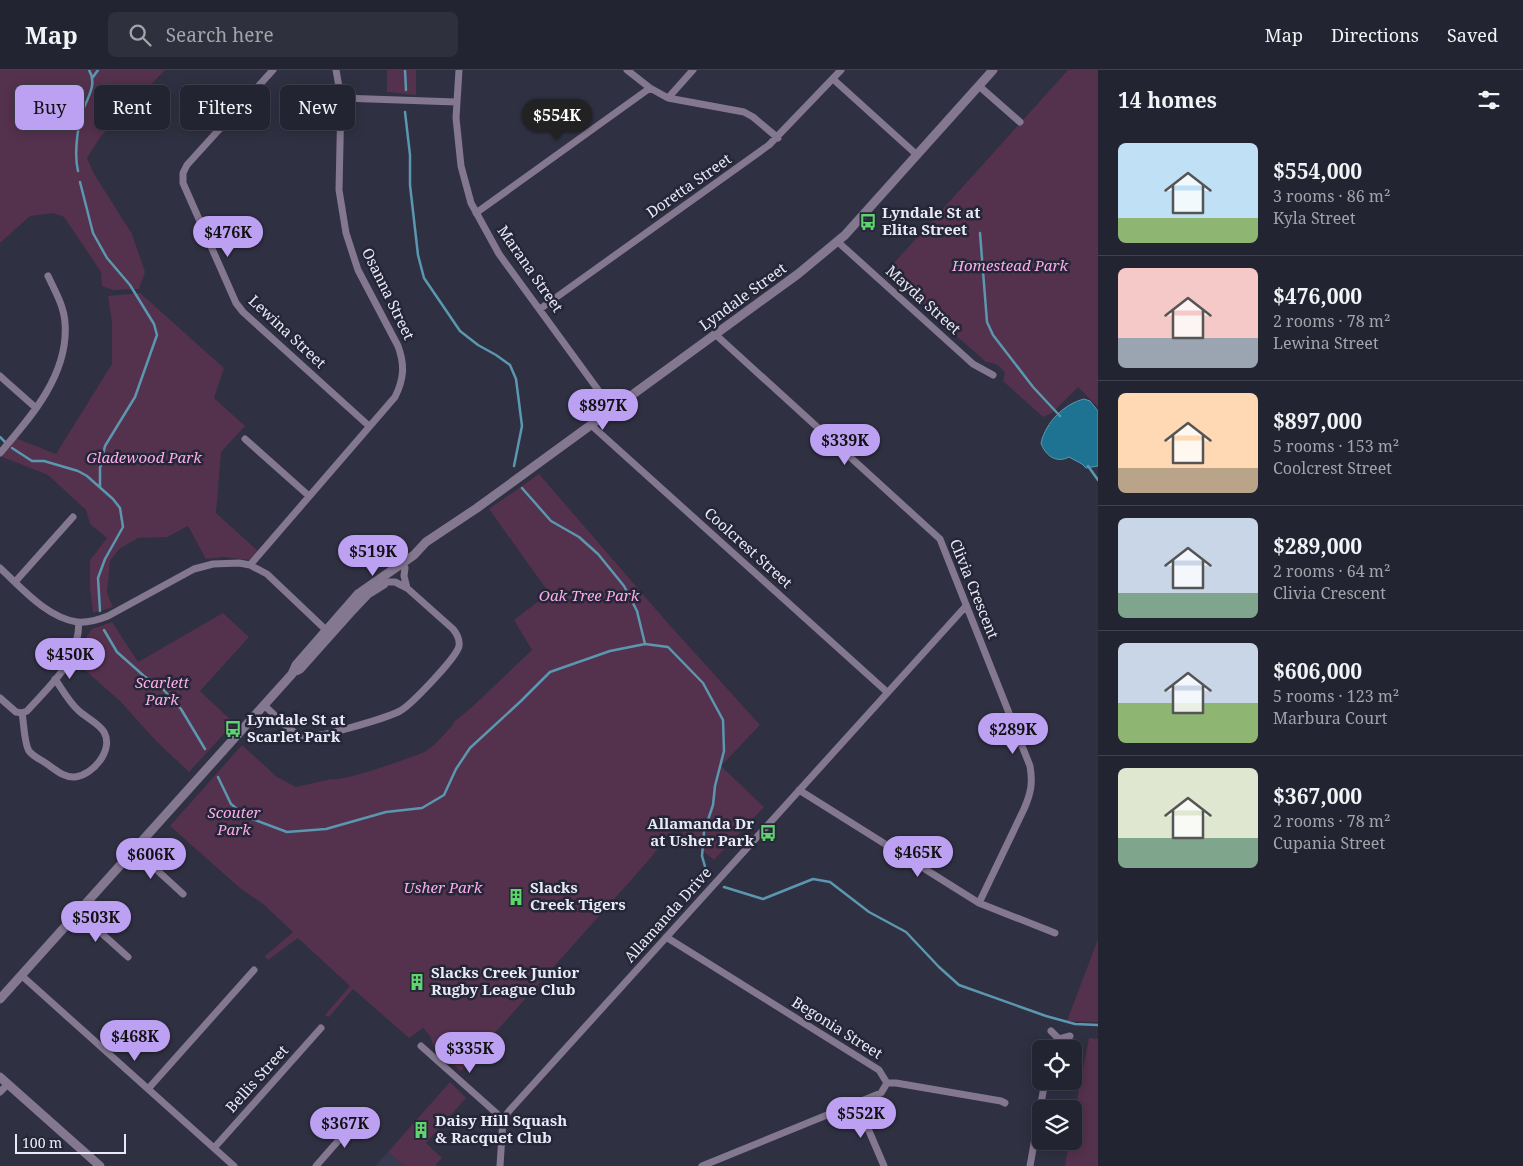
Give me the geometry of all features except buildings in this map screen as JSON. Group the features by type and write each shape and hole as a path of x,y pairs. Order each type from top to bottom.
{"street":[{"name":"Lewina Street","path":"273,70 187,164 183,173 183,183 236,303 243,312 369,426"},
{"name":"Osanna Street","path":"336,70 339,85"},
{"name":"Marana Street","path":"459,70 456,118 462,166 476,213 499,254 612,409"},
{"path":"627,70 650,88 668,98 744,112 754,117 778,138"},
{"path":"668,98 693,70"},
{"name":"Doretta Street","path":"540,309 778,138 841,70"},
{"name":"Lyndale Street","path":"329,632 366,588 408,560 436,535 477,508 591,425 798,274 838,242 993,70"},
{"path":"833,79 917,155"},
{"path":"979,86 1020,122"},
{"path":"476,213 650,88"},
{"path":"355,98 456,102"},
{"name":"Osanna Street","path":"250,565 395,397 404,371 398,346 358,270 346,233 339,190 340,130"},
{"name":"Mayda Street","path":"838,242 974,364 993,376"},
{"path":"0,453 36,408 48,390 59,366 65,342 65,322 60,302 48,276"},
{"name":"Clivia Crescent","path":"715,334 932,529 943,544 1030,766 1032,780 1030,794 1024,809 979,903"},
{"path":"0,376 36,408"},
{"name":"Coolcrest Street","path":"591,425 887,692"},
{"path":"245,439 309,496"},
{"name":"Lyndale Street","path":"0,998 292,674 296,665 368,594 405,568 477,508"},
{"path":"15,582 73,516"},
{"path":"0,568 45,608 62,618 79,622 93,621 108,616 194,569 213,564 239,563 250,565 266,574 329,632"},
{"path":"405,568 404,576 407,588"},
{"path":"264,705 297,734 311,738 388,716 402,710 414,700 454,656 459,647 458,636 453,629 407,588 395,582 386,582"},
{"name":"Allamanda Drive","path":"503,1119 966,606"},
{"path":"0,698 16,712 22,713 27,711 72,658 79,632 79,622"},
{"path":"22,713 29,751 35,757 64,775 74,777 83,775 92,769 104,755 108,742 104,732 76,708 55,679"},
{"path":"799,790 979,903 1055,933"},
{"path":"134,849 183,894"},
{"path":"78,912 128,957"},
{"name":"Begonia Street","path":"666,937 879,1070 888,1083"},
{"path":"148,1089 254,970"},
{"path":"21,975 234,1166"},
{"name":"Bellis Street","path":"214,1148 321,1028"},
{"path":"1051,1031 1059,1039 1070,1036"},
{"path":"421,1046 503,1119 500,1166"},
{"path":"0,1077 100,1166"},
{"path":"702,1166 881,1093 888,1083 905,1084 1005,1103"},
{"path":"0,1092 8,1084"},
{"path":"1030,1166 1043,1090"},
{"path":"858,1103 884,1166"},
{"path":"316,1166 359,1117"}],"shaded area":[{"path":"388,1152 404,1166 375,1166"}],"green space":[{"path":"0,70 165,70 150,85 94,85 94,130 107,130 87,158 94,174 132,234 145,272 139,289 113,290 102,286 101,272 64,217 53,213 30,216 0,243"},
{"path":"387,70 416,70 416,95 387,92"},
{"name":"Homestead Park","path":"1068,70 1098,70 1098,407 1078,387 1052,413 1043,417 1003,381 1005,373 999,366 986,362 885,273"},
{"name":"Gladewood Park","path":"140,293 224,368 214,398 245,426 221,452 216,513 258,551 250,560 223,557 206,559 188,526 167,537 138,538 119,549 110,561 107,593 113,607 93,613 90,588 90,560 107,538 90,524 86,510 48,475 0,456 13,437 56,454 112,364 112,322 108,296"},
{"name":"Usher Park","path":"539,474 666,621 760,725 721,766 764,807 714,860 675,827 648,861 461,1071 434,1047 430,1036 423,1028 409,1038 353,989 329,1017 325,1015 350,986 298,938 268,960 265,956 293,932 263,904 240,888 170,826 242,745 277,777 296,787 349,777 377,769 424,752 435,744 455,721 532,650 514,620 549,593 489,509"},
{"name":"Scarlett Park","path":"223,613 249,637 200,691 234,723 189,772 156,741 120,701 79,665 87,636 92,629 112,622 138,662"},
{"path":"1098,939 1098,1022 1067,1021"},
{"path":"1089,1038 1098,1039 1098,1166 1065,1166 1068,1150 1082,1150 1082,1100 1077,1100 1079,1090 1082,1090 1082,1074"},
{"path":"450,1082 466,1098 426,1143 442,1158 436,1164 437,1166 404,1166 388,1152"}],"water":[{"path":"1084,399 1090,401 1098,411 1098,466 1086,468 1069,457 1055,459 1048,455 1041,443 1047,428 1057,415 1070,405"}],"waterway":[{"path":"78,171 76,152 80,119 92,88 92,76 89,70"},
{"path":"93,77 98,70"},
{"path":"405,70 406,90"},
{"path":"405,112 410,155 410,185 418,255 424,278 460,331 510,365 516,379 522,426 514,466"},
{"path":"80,182 93,233 107,258 130,285 154,324 157,335 135,397 105,446 100,468 100,487"},
{"path":"980,233 987,322 993,335 1033,387 1060,416"},
{"path":"0,437 5,442"},
{"path":"12,448 32,461 44,461 78,471 87,476 113,499 120,508 123,527 105,559 98,578 100,611"},
{"path":"1088,466 1098,480"},
{"path":"522,488 551,521 579,537 598,554 624,586 637,611 645,644"},
{"path":"104,630 117,652 144,676 161,687 181,709 205,749"},
{"path":"218,777 231,804 247,817 287,832 326,829 386,812 422,808 444,795 456,769 470,748 550,672 610,651 645,644 668,647 703,683 723,720 724,751 715,786 713,805 704,832 702,856 706,870 711,874"},
{"path":"724,887 763,899 813,879 830,882 869,912 906,932 959,985 1046,1016 1075,1024 1098,1025"}],"place":[{"name":"Lyndale St at Elita Street","path":"868,222"},
{"name":"Lyndale St at Scarlet Park","path":"233,729"},
{"name":"Allamanda Dr at Usher Park","path":"768,833"},
{"name":"Slacks Creek Tigers","path":"516,897"},
{"name":"Slacks Creek Junior Rugby League Club","path":"417,982"},
{"name":"Daisy Hill Squash & Racquet Club","path":"421,1130"}],"park label":[{"name":"Oak Tree Park","path":"589,596"},
{"name":"Scouter Park","path":"234,822"}]}
